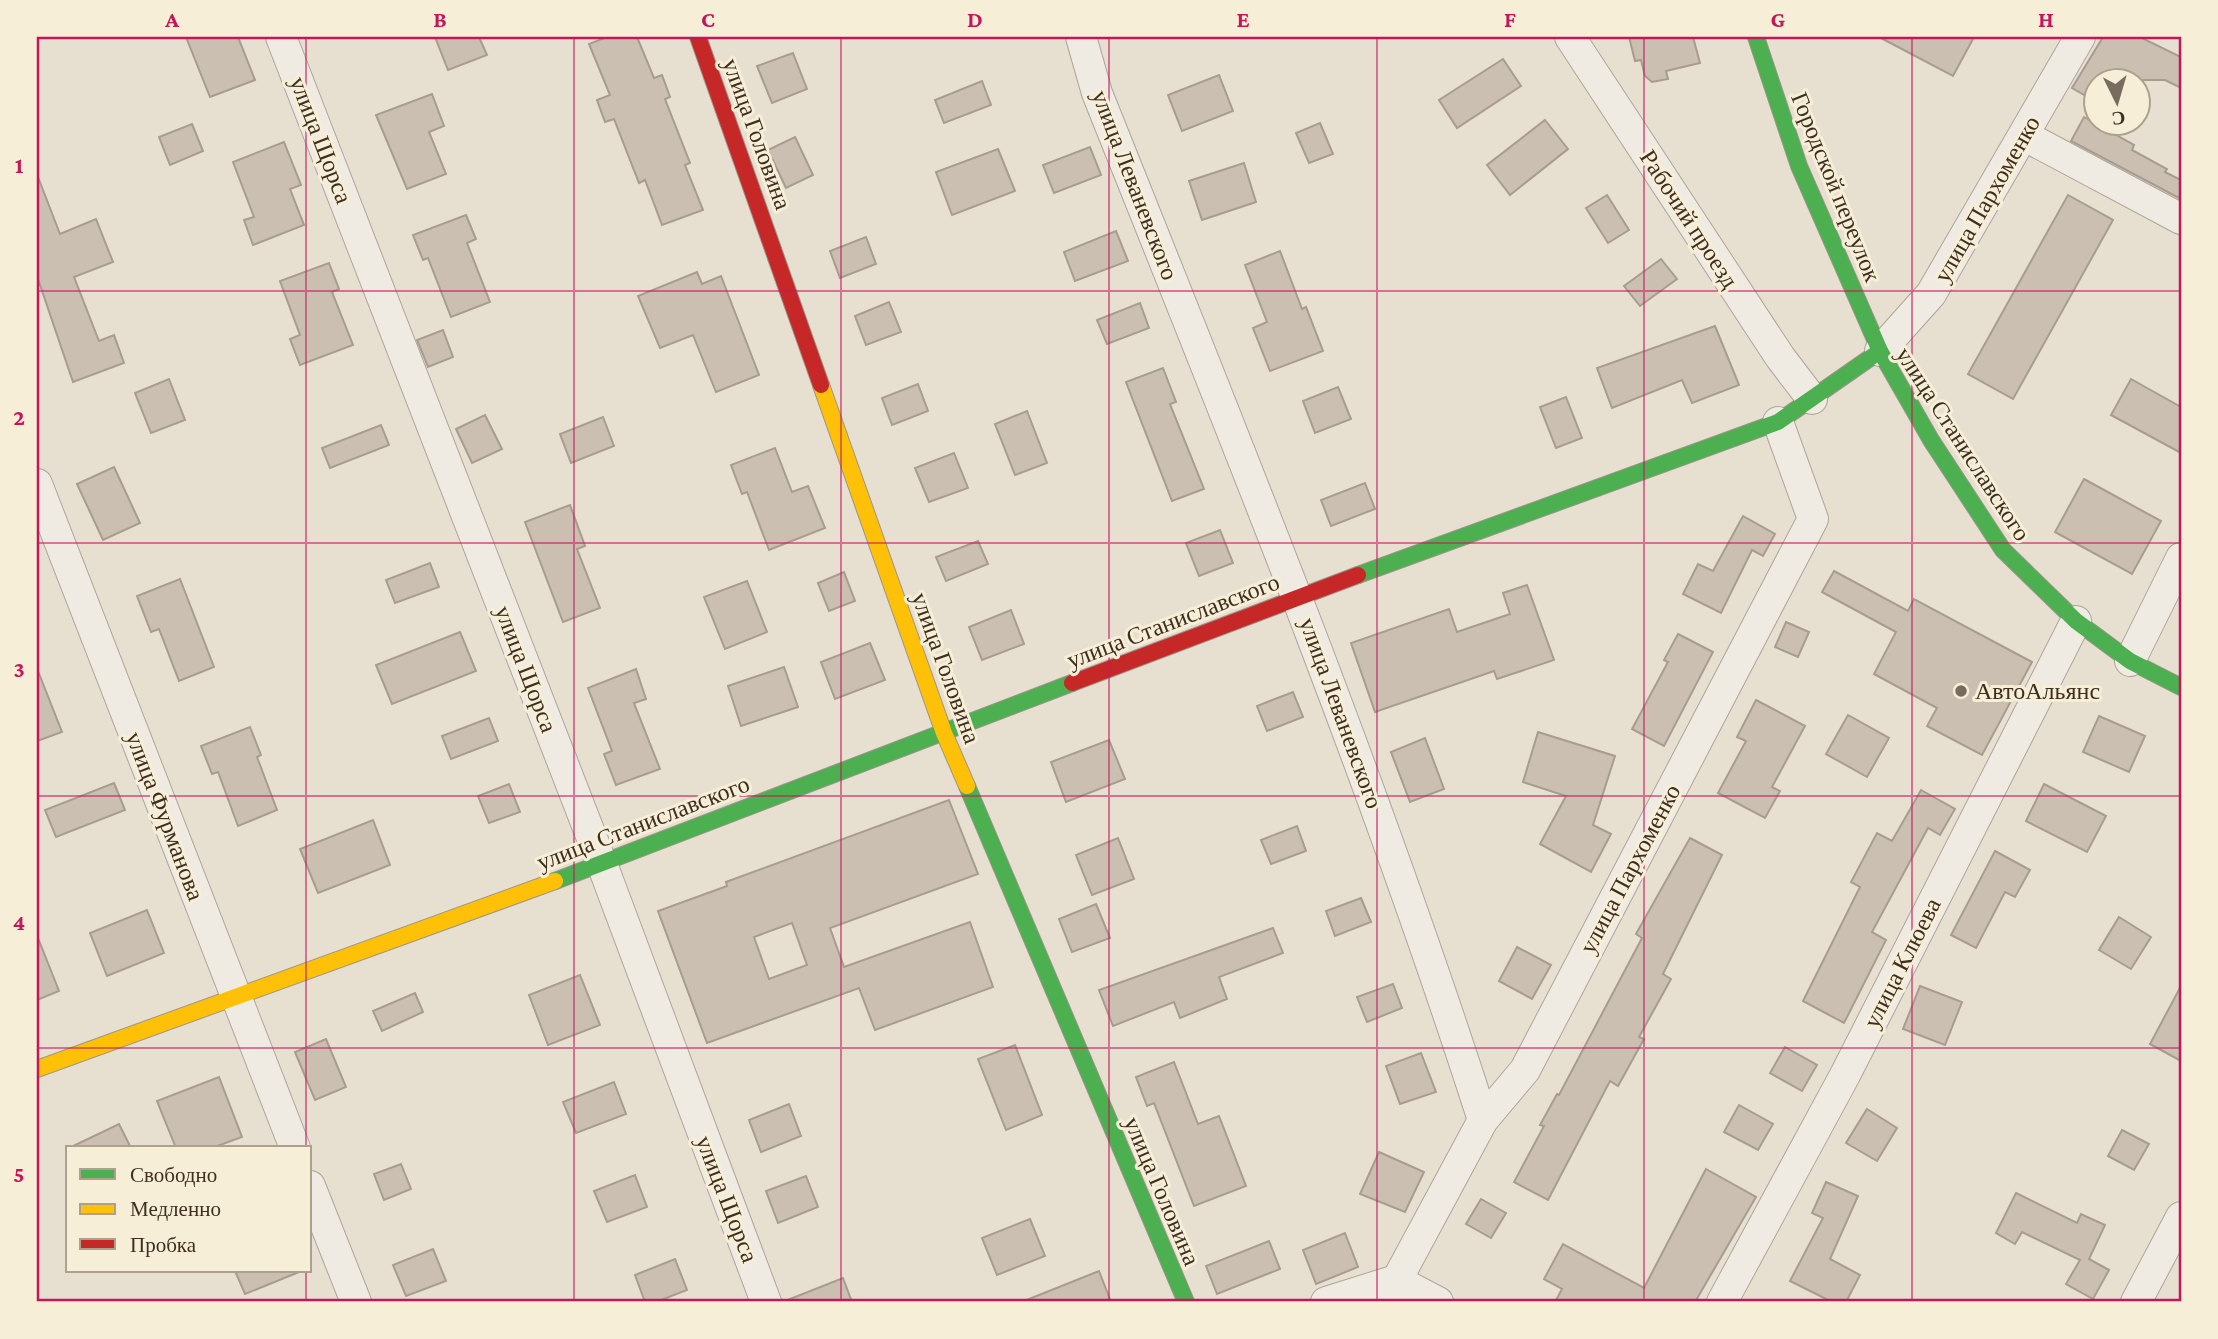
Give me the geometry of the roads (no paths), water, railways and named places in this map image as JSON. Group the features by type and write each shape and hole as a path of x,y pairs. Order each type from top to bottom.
{"street":[{"name":"улица Щорса","path":"281,37 602,864 766,1302"},
{"name":"улица Головина","path":"698,37 944,733 1186,1302"},
{"name":"улица Леваневского","path":"1082,37 1097,93 1299,596 1440,984 1483,1120"},
{"name":"Рабочий проезд","path":"1570,37 1780,357 1812,399"},
{"name":"Городской переулок","path":"1756,37 1799,166 1880,351"},
{"name":"улица Пархоменко","path":"1880,351 1931,294 2080,37"},
{"path":"2025,136 2181,219"},
{"name":"улица Станиславского","path":"37,1069 602,864 1299,596 1778,422 1880,351 1931,440 2003,550 2076,621 2130,661 2181,687"},
{"name":"улица Пархоменко","path":"1391,1291 1483,1120 1525,1070 1813,519 1778,422"},
{"name":"улица Фурманова","path":"37,484 294,1146"},
{"path":"2130,661 2181,558"},
{"name":"улица Клюева","path":"1722,1302 1845,1075 2076,621"},
{"path":"312,1191 356,1302"},
{"path":"2136,1302 2181,1217"},
{"path":"1326,1302 1391,1291 1438,1302"}],"place":[{"name":"АвтоАльянс","path":"1961,691"}]}
